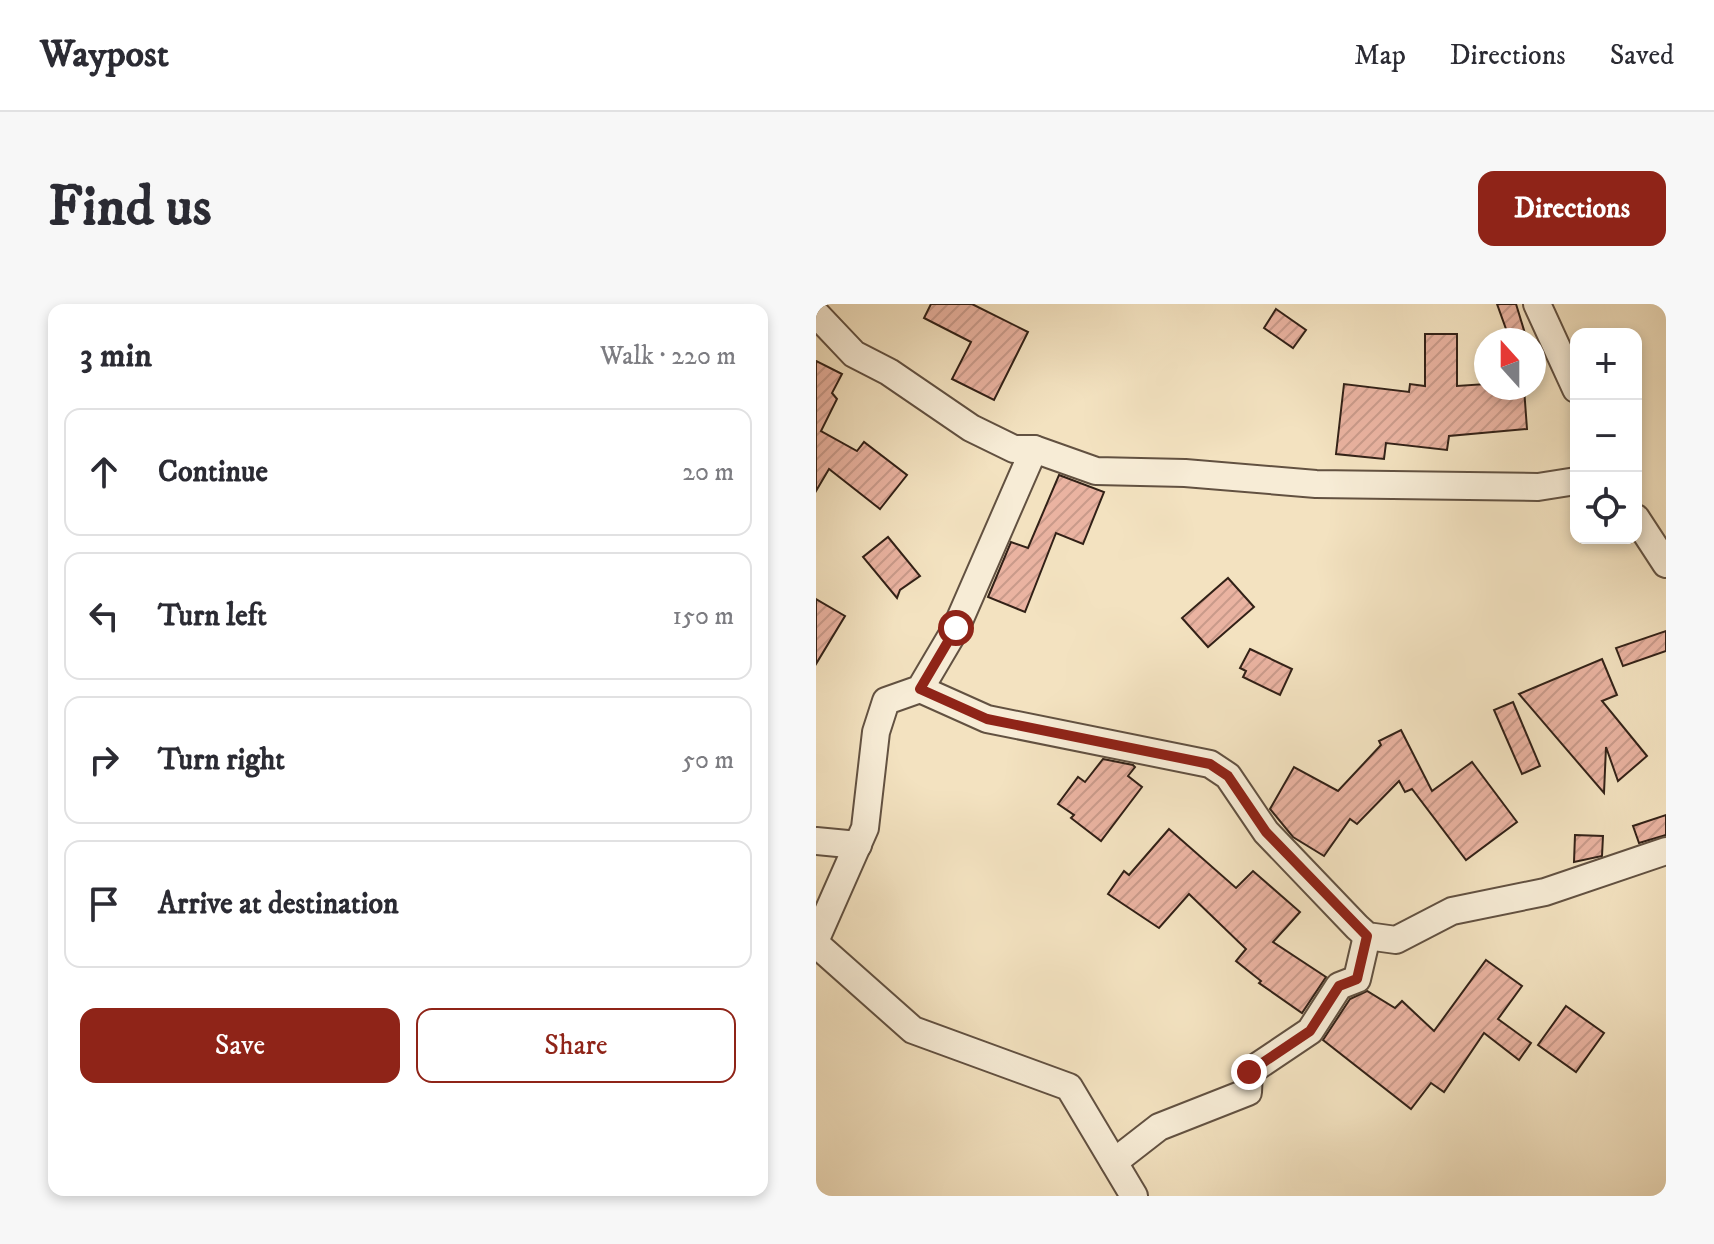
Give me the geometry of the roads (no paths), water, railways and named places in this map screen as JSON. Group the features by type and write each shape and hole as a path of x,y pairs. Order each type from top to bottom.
{"street":[{"path":"1537,304 1570,376"},
{"path":"816,314 854,354 889,372 971,428 1014,449 1034,449 1096,471 1185,473 1316,484 1538,487 1570,482"},
{"path":"1034,449 999,537 956,628 920,689 886,701 876,732 865,828 816,942 913,1030 1069,1087 1134,1196"},
{"path":"1642,527 1666,564"},
{"path":"920,689 987,719 1210,764 1228,776 1266,832 1367,936 1396,940 1452,911 1545,892 1666,851"},
{"path":"816,841 858,845"},
{"path":"1114,1162 1159,1127 1248,1092 1249,1072 1310,1031 1339,986 1357,979 1367,936"}]}
